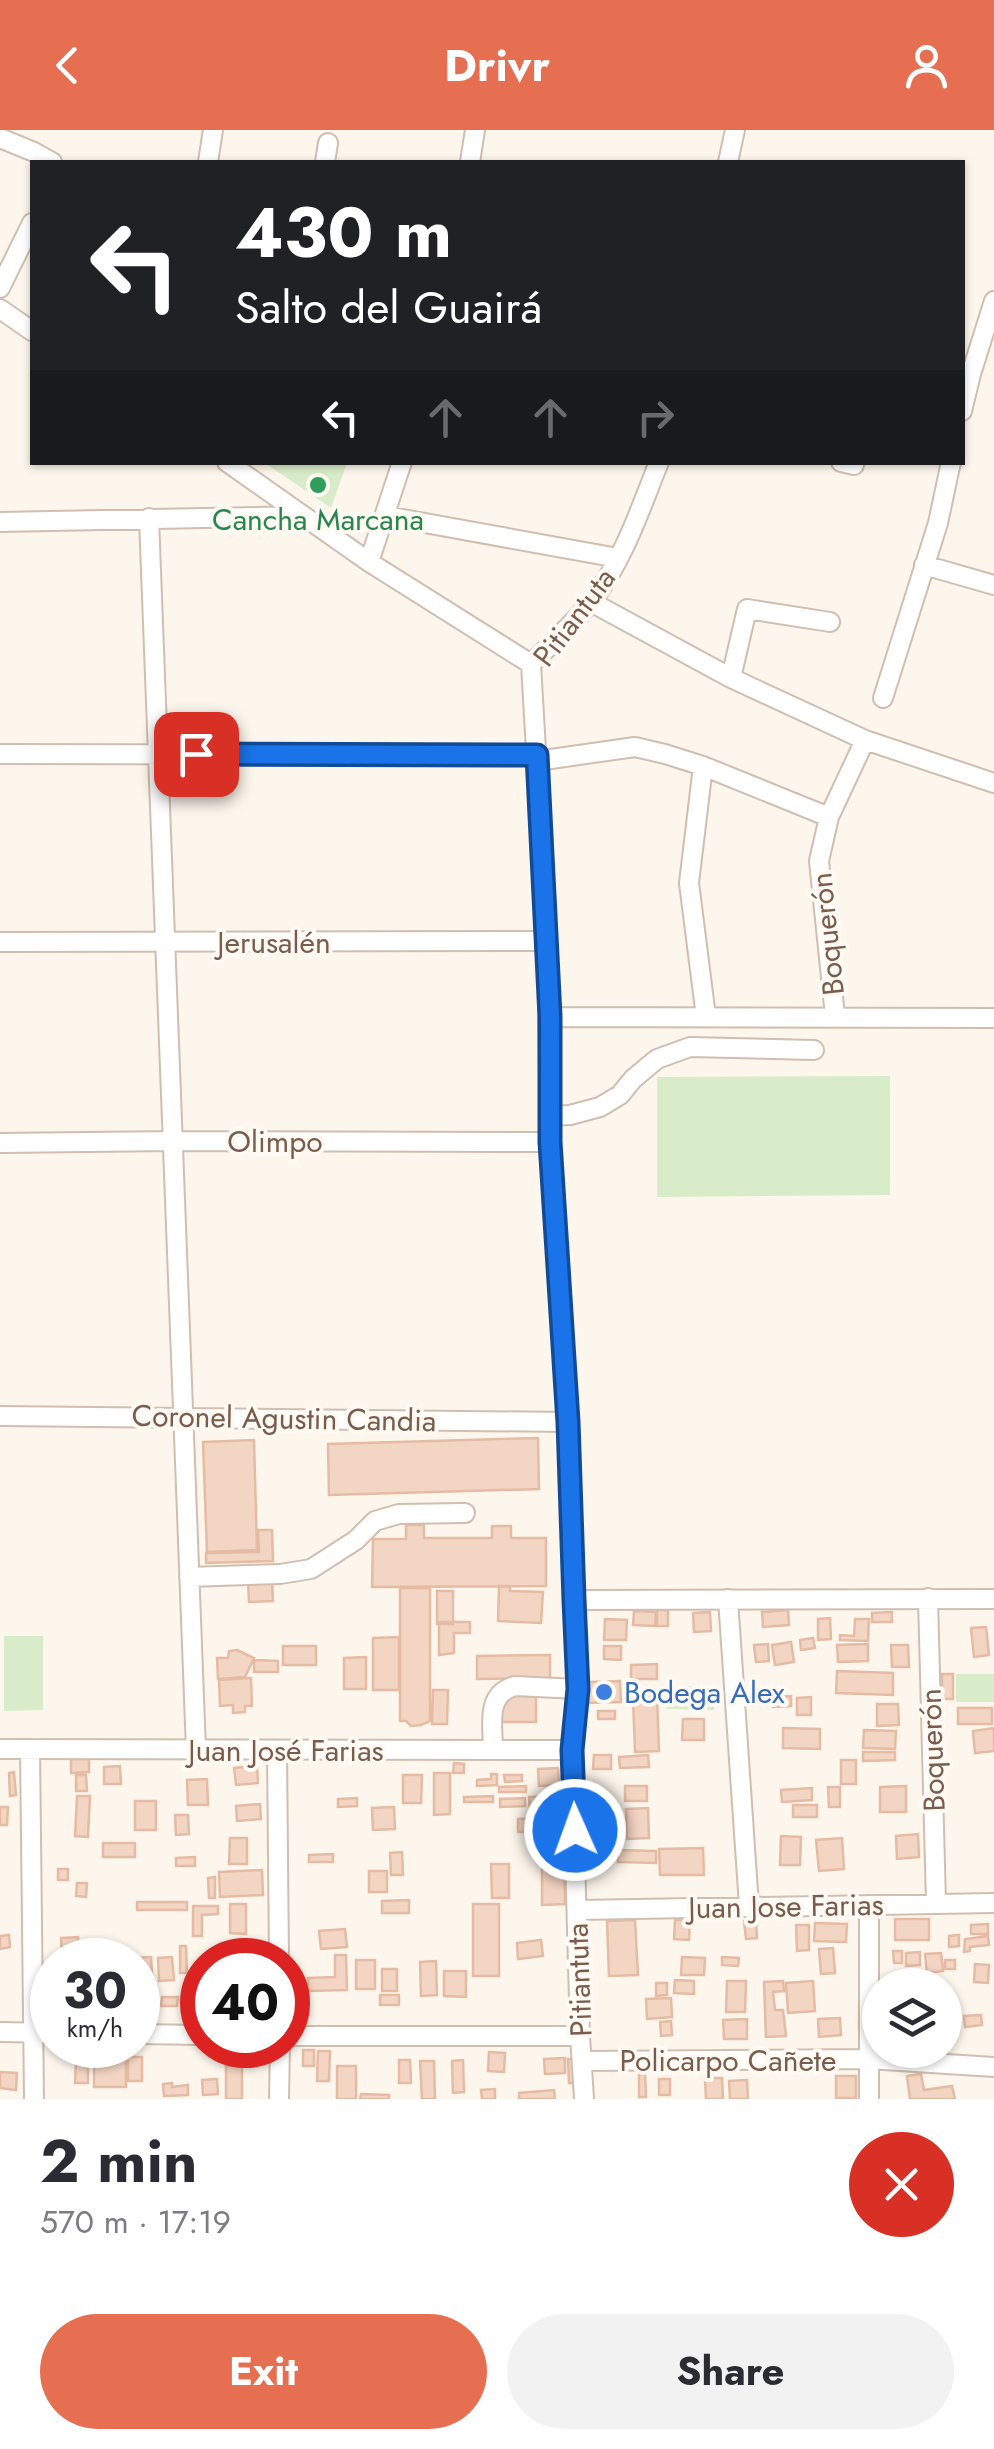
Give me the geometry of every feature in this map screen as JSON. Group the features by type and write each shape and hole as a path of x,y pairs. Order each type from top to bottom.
{"street":[{"path":"208,160 213,130"},
{"path":"470,160 474,130"},
{"path":"728,160 734,130"},
{"path":"0,138 48,160"},
{"path":"324,160 328,143"},
{"path":"0,288 30,227"},
{"path":"967,373 994,301"},
{"path":"0,308 30,329"},
{"path":"231,465 368,562 531,664"},
{"path":"368,562 401,465"},
{"name":"Pitiantuta","path":"584,2099 572,1750 578,1689 568,1422 550,1142 548,942 531,664 591,602 632,532 658,465"},
{"path":"883,698 938,523 950,465"},
{"path":"0,522 306,516"},
{"path":"386,516 618,558"},
{"path":"149,518 196,1750"},
{"path":"924,565 994,584"},
{"path":"591,602 732,678 865,740 994,784"},
{"path":"732,678 746,609 830,622"},
{"name":"Boquerón","path":"836,1016 819,862 829,817 865,740"},
{"path":"0,754 537,758 634,748 703,766 829,817"},
{"path":"703,766 689,883 706,1016"},
{"name":"Jerusalén","path":"0,942 548,942"},
{"path":"550,1016 994,1018"},
{"path":"550,1116 600,1107 620,1096 656,1059 690,1047 814,1050"},
{"name":"Olimpo","path":"0,1143 550,1142"},
{"name":"Coronel Agustin Candia","path":"0,1416 568,1422"},
{"path":"189,1577 311,1569 356,1540 374,1522 399,1514 465,1514"},
{"name":"Boquerón","path":"928,1598 936,1903"},
{"path":"728,1599 750,1906"},
{"path":"574,1600 994,1599"},
{"path":"493,1750 494,1702 499,1693 514,1686 578,1689"},
{"name":"Juan José Farias","path":"0,1749 572,1750"},
{"path":"30,1749 39,1938"},
{"path":"276,1750 279,1938"},
{"path":"869,1904 869,1968"},
{"name":"Juan Jose Farias","path":"578,1910 994,1904"},
{"path":"0,2032 30,2033"},
{"name":"Policarpo Cañete","path":"310,2036 580,2036"},
{"name":"Policarpo Cañete","path":"582,2061 862,2059"},
{"name":"Policarpo Cañete","path":"962,2065 994,2067"},
{"path":"34,2099 38,2068"},
{"path":"279,2099 280,2068"},
{"path":"868,2068 869,2099"}],"green space":[{"name":"Cancha Marcana","path":"268,465 346,465 331,508"},
{"path":"890,1076 890,1195 657,1197 657,1077"},
{"path":"4,1636 43,1636 43,1710 4,1711"},
{"path":"956,1674 994,1674 994,1702 956,1702"},
{"path":"668,1686 715,1687 714,1710 667,1709"}],"building":[{"path":"538,1438 539,1489 329,1495 328,1444"},
{"path":"254,1440 257,1550 207,1552 203,1442"},
{"path":"406,1525 424,1525 424,1538 492,1538 492,1526 511,1526 511,1538 546,1538 546,1586 372,1587 373,1539 406,1539"},
{"path":"258,1530 272,1530 273,1561 206,1563 206,1553 259,1552"},
{"path":"272,1580 273,1601 249,1602 248,1581"},
{"path":"499,1586 510,1586 510,1591 543,1592 541,1623 498,1621"},
{"path":"400,1588 430,1588 430,1721 421,1725 400,1721"},
{"path":"437,1591 453,1591 453,1624 437,1624"},
{"path":"657,1610 668,1610 668,1626 657,1626"},
{"path":"788,1610 789,1625 763,1627 762,1612"},
{"path":"634,1611 656,1612 655,1626 633,1625"},
{"path":"710,1612 711,1631 694,1632 693,1613"},
{"path":"892,1612 892,1622 872,1622 872,1613"},
{"path":"830,1618 831,1639 818,1640 818,1619"},
{"path":"605,1619 627,1620 626,1640 604,1640"},
{"path":"855,1619 869,1619 868,1641 840,1640 840,1635 854,1636"},
{"path":"439,1622 470,1622 470,1633 454,1633 454,1653 439,1655"},
{"path":"986,1627 989,1655 974,1657 971,1628"},
{"path":"399,1637 399,1690 373,1690 373,1638"},
{"path":"813,1638 815,1648 801,1650 800,1640"},
{"path":"791,1642 794,1662 775,1665 772,1645"},
{"path":"768,1644 769,1661 756,1662 754,1645"},
{"path":"868,1644 868,1661 838,1662 837,1645"},
{"path":"891,1645 908,1645 909,1667 892,1667"},
{"path":"283,1646 316,1646 316,1665 283,1665"},
{"path":"604,1646 621,1646 621,1660 604,1659"},
{"path":"237,1650 254,1658 245,1677 218,1679 217,1658 228,1658 229,1651"},
{"path":"550,1655 550,1678 477,1679 477,1656"},
{"path":"366,1657 366,1689 344,1689 344,1658"},
{"path":"254,1660 278,1661 278,1672 254,1672"},
{"path":"657,1664 657,1679 631,1679 631,1665"},
{"path":"837,1671 893,1673 893,1695 836,1693"},
{"path":"942,1674 953,1674 953,1699 942,1699"},
{"path":"251,1678 252,1706 245,1706 245,1712 233,1713 233,1705 220,1706 219,1680"},
{"name":"Bodega Alex","path":"620,1681 621,1702 588,1703 587,1682"},
{"path":"433,1690 448,1690 447,1724 432,1724"},
{"path":"498,1696 536,1696 536,1722 498,1722"},
{"path":"791,1696 791,1706 773,1707 773,1697"},
{"path":"657,1697 659,1751 635,1752 633,1698"},
{"path":"811,1697 811,1715 797,1715 797,1698"},
{"path":"877,1704 898,1704 899,1725 877,1726"},
{"path":"958,1708 992,1708 992,1724 958,1724"},
{"path":"598,1711 615,1711 615,1719 598,1719"},
{"path":"683,1719 704,1719 704,1740 682,1740"},
{"path":"783,1728 820,1729 820,1749 783,1748"},
{"path":"994,1728 994,1751 975,1753 973,1731"},
{"path":"864,1730 896,1731 895,1749 863,1748"},
{"path":"863,1752 895,1752 895,1760 863,1761"},
{"path":"594,1755 611,1755 611,1769 593,1769"},
{"path":"648,1755 649,1767 620,1768 619,1757"},
{"path":"71,1759 89,1759 89,1772 71,1773"},
{"path":"841,1760 856,1760 856,1784 841,1784"},
{"path":"454,1763 464,1764 464,1773 453,1773"},
{"path":"120,1766 121,1784 104,1784 104,1767"},
{"path":"257,1766 258,1783 236,1785 234,1768"},
{"path":"558,1768 559,1785 539,1786 538,1769"},
{"path":"14,1772 16,1795 10,1796 9,1773"},
{"path":"434,1773 450,1773 450,1814 434,1815"},
{"path":"491,1774 497,1774 497,1785 477,1786 477,1780 491,1779"},
{"path":"76,1775 86,1775 87,1791 76,1791"},
{"path":"403,1775 422,1775 421,1803 403,1803"},
{"path":"504,1775 522,1775 522,1781 505,1782"},
{"path":"207,1779 208,1805 188,1805 187,1780"},
{"path":"526,1786 526,1792 499,1792 499,1787"},
{"path":"625,1786 647,1786 647,1801 625,1801"},
{"path":"906,1786 906,1812 880,1812 880,1787"},
{"path":"828,1787 840,1787 840,1807 829,1807"},
{"path":"812,1788 812,1800 782,1802 781,1790"},
{"path":"77,1796 90,1796 88,1837 75,1836"},
{"path":"493,1796 493,1802 464,1802 464,1797"},
{"path":"559,1796 559,1810 530,1811 529,1797"},
{"path":"357,1798 357,1806 338,1807 338,1799"},
{"path":"525,1798 525,1806 500,1807 500,1799"},
{"path":"135,1801 156,1801 156,1830 135,1830"},
{"path":"260,1804 261,1819 237,1821 236,1806"},
{"path":"793,1805 817,1805 817,1817 793,1817"},
{"path":"0,1807 8,1807 7,1825 0,1825"},
{"path":"394,1807 395,1829 373,1830 372,1808"},
{"path":"648,1808 649,1838 627,1839 626,1809"},
{"path":"175,1815 188,1815 189,1834 176,1835"},
{"path":"561,1817 561,1830 518,1832 518,1819"},
{"path":"918,1834 919,1857 897,1859 896,1836"},
{"path":"781,1836 801,1837 800,1865 780,1865"},
{"path":"230,1838 247,1838 247,1864 229,1864"},
{"path":"842,1838 844,1869 819,1871 816,1840"},
{"path":"606,1840 613,1840 613,1859 606,1859"},
{"path":"103,1843 135,1843 135,1857 103,1857"},
{"path":"703,1848 704,1875 660,1875 659,1849"},
{"path":"618,1850 656,1851 656,1863 618,1862"},
{"path":"402,1852 403,1875 391,1875 390,1853"},
{"path":"333,1854 333,1862 309,1862 309,1855"},
{"path":"195,1857 195,1866 176,1866 176,1858"},
{"path":"491,1864 509,1864 509,1898 492,1898"},
{"path":"564,1867 565,1904 542,1905 542,1868"},
{"path":"58,1869 68,1869 68,1880 58,1880"},
{"path":"262,1870 263,1895 220,1897 219,1872"},
{"path":"369,1871 387,1871 387,1892 369,1892"},
{"path":"215,1877 215,1898 209,1898 208,1878"},
{"path":"77,1883 87,1883 86,1897 76,1896"},
{"path":"409,1900 409,1913 382,1913 382,1901"},
{"path":"137,1902 187,1902 187,1910 137,1910"},
{"path":"230,1904 246,1904 246,1934 230,1933"},
{"path":"473,1904 499,1904 499,1976 473,1976"},
{"path":"193,1906 218,1906 218,1914 202,1915 202,1936 193,1936"},
{"path":"895,1919 929,1919 929,1940 895,1940"},
{"path":"635,1920 638,1975 609,1976 607,1921"},
{"path":"675,1920 690,1920 689,1940 674,1939"},
{"path":"744,1921 756,1921 757,1938 746,1939"},
{"path":"815,1923 847,1924 846,1942 814,1941"},
{"path":"988,1924 988,1934 971,1934 971,1925"},
{"path":"796,1925 809,1925 809,1950 797,1951"},
{"path":"345,1929 347,1947 321,1949 319,1931"},
{"path":"9,1935 10,1947 0,1949 0,1936"},
{"path":"959,1935 959,1946 949,1947 949,1936"},
{"path":"988,1936 989,1945 970,1947 970,1951 964,1952 965,1939"},
{"path":"541,1940 543,1956 518,1959 517,1943"},
{"path":"833,1948 835,1973 821,1974 819,1949"},
{"path":"893,1951 902,1951 902,1963 894,1963"},
{"path":"920,1952 920,1965 906,1966 906,1953"},
{"path":"941,1953 943,1968 926,1968 925,1954"},
{"path":"335,1955 346,1955 347,1990 310,1991 310,1978 335,1977"},
{"path":"172,1957 174,1980 160,1981 160,1958"},
{"path":"682,1957 705,1958 704,1975 681,1975"},
{"path":"722,1957 739,1958 738,1966 722,1965"},
{"path":"356,1960 375,1960 375,1989 356,1989"},
{"path":"945,1960 955,1960 955,1968 945,1968"},
{"path":"436,1961 437,1995 421,1996 420,1962"},
{"path":"975,1964 989,1965 988,1983 974,1982"},
{"path":"382,1969 397,1969 397,1991 382,1991"},
{"path":"444,1971 466,1971 466,1997 444,1996"},
{"path":"675,1980 694,1981 694,1994 674,1993"},
{"path":"727,1981 746,1981 745,2012 726,2012"},
{"path":"783,1981 784,1991 773,1992 775,2010 783,2010 786,2036 766,2037 764,1982"},
{"path":"813,1981 815,2011 788,2013 786,1983"},
{"path":"656,1983 667,1983 667,1995 656,1996"},
{"path":"380,1995 399,1995 399,2005 380,2005"},
{"path":"162,1997 178,1997 177,2006 161,2006"},
{"path":"671,1998 672,2017 647,2019 646,1999"},
{"path":"981,2015 982,2025 965,2027 964,2016"},
{"path":"840,2018 841,2035 819,2037 818,2019"},
{"path":"747,2019 747,2039 724,2039 723,2020"},
{"path":"671,2021 672,2035 661,2036 660,2022"},
{"path":"310,2050 314,2050 314,2066 310,2066"},
{"path":"318,2051 330,2051 329,2081 317,2081"},
{"path":"489,2052 505,2053 504,2072 488,2071"},
{"path":"565,2058 565,2073 545,2074 544,2059"},
{"path":"568,2059 577,2059 577,2083 569,2083"},
{"path":"399,2060 410,2060 411,2083 399,2083"},
{"path":"463,2060 464,2092 453,2093 452,2061"},
{"path":"420,2061 434,2061 435,2099 422,2099"},
{"path":"337,2066 356,2066 356,2099 337,2099"},
{"path":"76,2068 88,2068 88,2083 75,2083"},
{"path":"94,2068 126,2068 126,2087 94,2087"},
{"path":"128,2068 142,2068 142,2081 128,2081"},
{"path":"226,2068 242,2068 242,2099 226,2099"},
{"path":"0,2072 17,2073 16,2090 0,2088"},
{"path":"639,2074 645,2074 646,2097 639,2097"},
{"path":"921,2074 924,2090 952,2086 955,2099 910,2099 907,2076"},
{"path":"836,2076 856,2076 856,2098 836,2098"},
{"path":"705,2078 722,2078 723,2099 706,2099"},
{"path":"217,2079 218,2094 203,2095 202,2080"},
{"path":"659,2079 670,2079 670,2095 659,2095"},
{"path":"747,2080 748,2099 730,2099 729,2081"},
{"path":"172,2083 172,2087 188,2085 188,2095 164,2096 163,2084"},
{"path":"495,2089 495,2099 482,2099 481,2090"},
{"path":"554,2090 555,2099 519,2099 519,2093"},
{"path":"361,2094 389,2095 389,2099 360,2099"}],"place":[{"name":"Cancha Marcana","path":"318,485"},
{"name":"Bodega Alex","path":"604,1692"}],"route":[{"path":"196,754 537,755 548,942 550,1142 568,1422 578,1689 572,1750 575,1830"}]}
